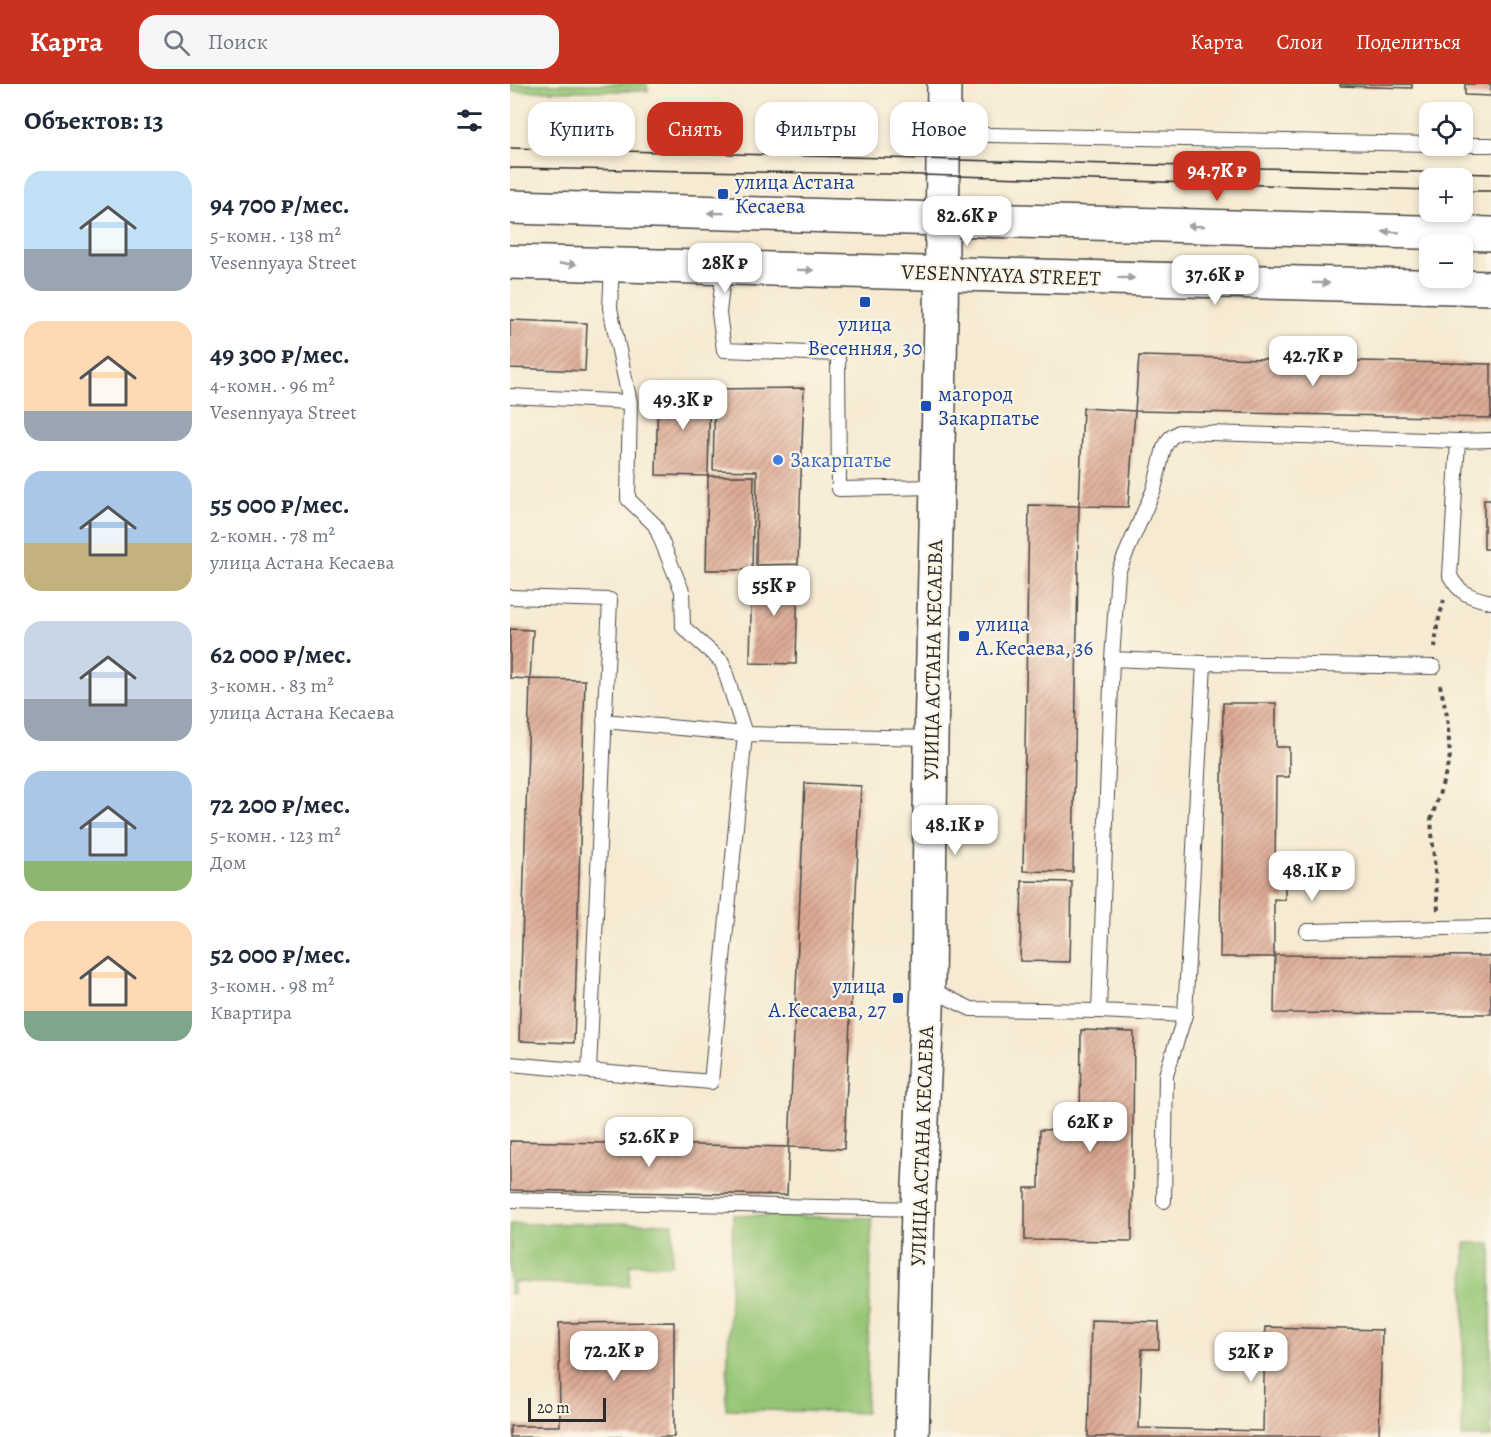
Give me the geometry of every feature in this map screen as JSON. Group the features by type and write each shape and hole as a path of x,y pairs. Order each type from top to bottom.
{"street":[{"name":"УЛИЦА АСТАНА КЕСАЕВА","path":"944,84 944,102"},
{"name":"УЛИЦА АСТАНА КЕСАЕВА","path":"912,1437 918,1209 928,988 930,738 943,156"},
{"path":"510,207 1491,234"},
{"name":"VESENNYAYA STREET","path":"510,262 1491,288"}],"lane":[{"path":"988,135 1419,144"},
{"path":"1473,145 1491,145"},
{"path":"510,1064 711,1082 745,735 722,662 683,627 682,591 656,525 628,499 630,402 610,308 612,265"},
{"path":"724,268 719,313 724,350 838,354 838,489 937,487"},
{"path":"510,396 630,402"},
{"path":"1099,1011 1112,659 1118,572 1154,489 1164,448 1170,438 1179,432 1458,441 1491,440"},
{"path":"1458,441 1450,576 1456,587 1470,596 1491,602"},
{"path":"510,597 610,600 589,1071"},
{"path":"1112,659 1434,667"},
{"path":"1164,1201 1166,1075 1185,1015 1204,663"},
{"path":"604,721 745,735 930,738"},
{"path":"1307,932 1491,927"},
{"path":"928,988 971,1009 1185,1015"},
{"path":"510,1200 918,1209"}],"path":[{"path":"1439,928 1431,820 1450,756 1447,715 1434,667 1437,626 1450,576"}],"green space":[{"path":"510,84 647,84 648,91 510,91"},
{"path":"733,1215 872,1218 866,1413 726,1409"},
{"path":"673,1223 672,1265 630,1264 629,1286 514,1282 513,1294 510,1294 510,1224"},
{"path":"1465,1243 1491,1243 1491,1437 1462,1437"}],"building":[{"path":"1340,84 1412,84 1412,88 1340,86"},
{"path":"1465,84 1491,84 1491,96 1465,95"},
{"path":"510,320 587,323 585,371 510,368"},
{"path":"1139,356 1491,364 1491,418 1135,411"},
{"path":"658,385 710,386 708,476 656,475"},
{"path":"804,388 798,564 756,565 757,471 713,470 715,389"},
{"path":"1083,408 1135,411 1128,507 1079,506"},
{"path":"708,476 754,476 752,570 706,570"},
{"path":"1484,500 1491,500 1491,549 1484,549"},
{"path":"1029,505 1079,506 1073,872 1023,871"},
{"path":"752,570 798,571 796,664 750,663"},
{"path":"510,629 533,630 530,679 510,678"},
{"path":"530,679 585,680 574,1043 519,1041"},
{"path":"1223,703 1276,703 1276,747 1289,747 1289,777 1276,777 1275,869 1285,869 1285,900 1274,899 1274,955 1491,956 1491,1014 1274,1013 1275,957 1220,957"},
{"path":"805,783 861,786 844,1149 789,1147"},
{"path":"1022,881 1072,882 1070,962 1020,961"},
{"path":"1081,1030 1134,1032 1132,1241 1025,1240 1025,1188 1039,1188 1040,1130 1080,1129"},
{"path":"510,1141 789,1147 787,1195 510,1190"},
{"path":"1091,1320 1159,1322 1159,1349 1142,1349 1139,1428 1263,1431 1265,1327 1382,1330 1379,1437 1088,1437"},
{"path":"674,1322 674,1437 510,1437 510,1426 560,1426 559,1323"}],"tram line":[{"path":"510,148 1491,174"},
{"path":"510,168 887,174 1419,190"},
{"path":"1473,191 1491,191"}],"place":[{"name":"улица Астана Кесаева","path":"723,194"},
{"name":"улица Весенняя, 30","path":"865,302"},
{"name":"магород Закарпатье","path":"926,406"},
{"name":"Закарпатье","path":"778,460"},
{"name":"улица А.Кесаева, 36","path":"964,636"},
{"name":"улица А.Кесаева, 27","path":"898,998"}]}
